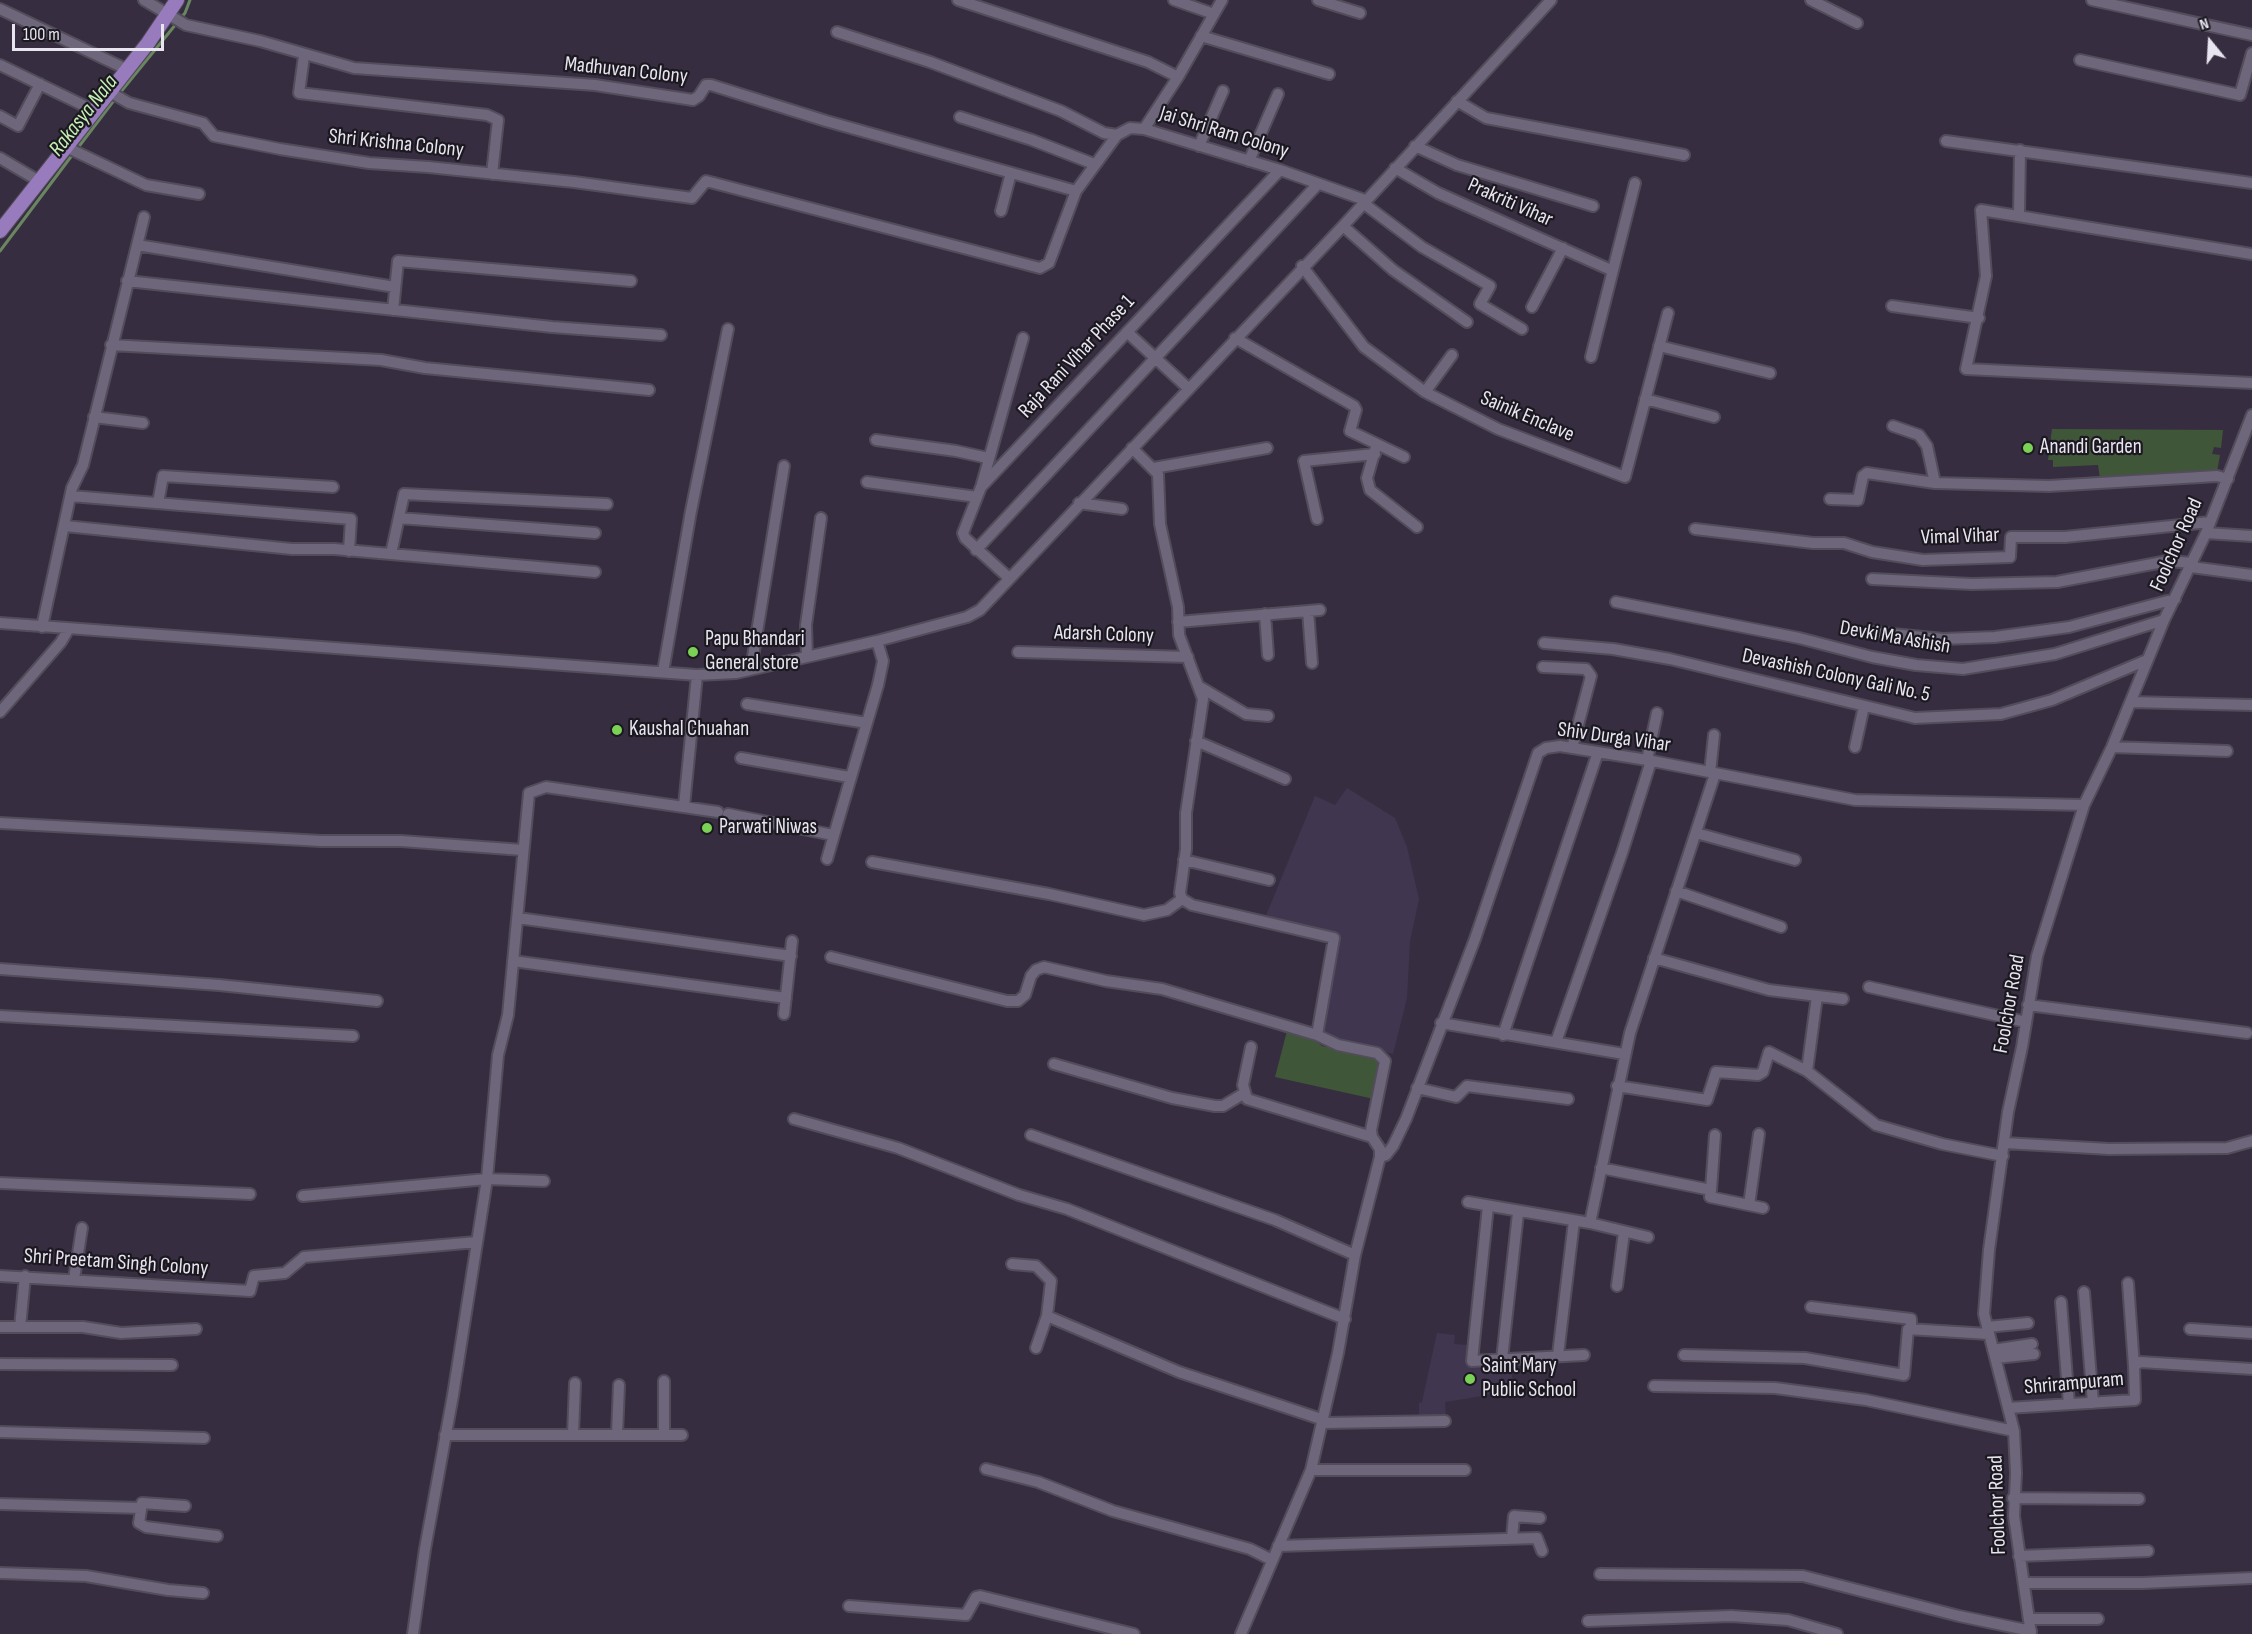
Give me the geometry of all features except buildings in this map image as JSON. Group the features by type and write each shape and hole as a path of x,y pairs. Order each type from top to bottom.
{"main road":[{"path":"0,231 39,181 72,150 93,110 115,95 126,69 177,19 177,0"}],"street":[{"name":"Madhuvan Colony","path":"144,0 177,19 260,41 304,56 383,72 595,85 693,100 699,96 705,85 711,85 826,121 1076,191"},
{"path":"958,0 1148,62 1178,77"},
{"path":"1174,0 1214,14"},
{"name":"Jai Shri Ram Colony","path":"1221,0 1178,77 1144,129 1280,170 1364,202 1422,247 1490,286 1480,304 1522,329"},
{"path":"1318,0 1360,13"},
{"path":"0,623 68,630 697,675 752,669 807,657 879,646 967,617 980,610 1302,266 1343,226 1551,0"},
{"path":"1811,0 1857,23"},
{"path":"2092,0 2252,35"},
{"path":"0,9 126,69"},
{"path":"837,32 930,62 1061,111 1104,133 1117,135"},
{"path":"1201,36 1329,74"},
{"path":"2080,60 2240,95 2252,53"},
{"path":"304,56 299,93 487,115 498,120 492,174"},
{"path":"0,64 93,110"},
{"path":"0,117 18,126 40,84"},
{"path":"1199,146 1223,91"},
{"path":"1250,161 1278,94"},
{"name":"Shri Krishna Colony","path":"115,95 203,123 210,134 369,163 492,174 692,198 706,181 1040,268 1049,263 1076,191"},
{"path":"1456,101 1486,117 1684,155"},
{"path":"960,117 1032,140 1094,164"},
{"path":"1076,191 1117,135 1130,128 1144,129"},
{"path":"1946,141 2252,183"},
{"path":"1415,146 1457,165 1593,206"},
{"path":"72,150 146,186 200,194"},
{"path":"2019,215 2020,150"},
{"path":"0,158 39,181"},
{"name":"Prakriti Vihar","path":"1395,168 1438,193 1611,270"},
{"name":"Raja Rani Vihar Phase 1","path":"1009,578 976,550 963,533 979,492 1280,170"},
{"path":"1001,211 1011,173"},
{"path":"1591,357 1611,270 1635,183"},
{"path":"976,550 1318,184"},
{"path":"2252,254 1981,210 1986,276 1966,369 2252,383"},
{"path":"42,627 71,496 83,465 144,217"},
{"path":"1343,226 1393,270 1467,322"},
{"path":"137,245 395,287"},
{"path":"1532,307 1563,248"},
{"path":"393,310 398,261 631,281"},
{"name":"Sainik Enclave","path":"1302,266 1364,347 1425,392 1498,429 1624,477 1668,313"},
{"path":"128,281 552,327 661,335"},
{"path":"1892,306 1978,318"},
{"path":"663,672 691,511 728,329"},
{"path":"1127,332 1189,389"},
{"path":"867,482 979,492 1023,338"},
{"path":"1235,338 1354,406 1356,410 1350,431 1376,449 1404,457"},
{"path":"111,345 381,360 425,368 649,390"},
{"path":"1659,346 1770,373"},
{"path":"1425,392 1452,356"},
{"path":"1645,399 1714,417"},
{"name":"Foolchor Road","path":"2031,1633 2031,1619 2019,1556 2013,1498 2016,1473 2014,1431 1988,1330 1984,1300 2008,1112 2037,956 2084,805 2112,747 2164,620 2206,533 2248,435 2252,415"},
{"path":"94,417 143,423"},
{"path":"1893,426 1919,435 1927,447 1935,483"},
{"path":"876,440 956,450 988,458"},
{"path":"1132,448 1154,468 1160,481 1160,524 1176,600 1179,634 1203,699 1186,813 1180,893 1182,899 1192,905 1334,938 1317,1035"},
{"path":"1154,468 1267,448"},
{"path":"1317,519 1304,461 1376,449"},
{"path":"1376,449 1367,478 1370,490 1417,527"},
{"path":"752,669 784,466"},
{"path":"1830,500 1858,500 1863,476 1866,473 1935,483 2049,486 2217,476 2228,479"},
{"path":"158,503 163,476 333,487"},
{"path":"391,554 404,494 607,504"},
{"path":"71,496 351,519 349,551"},
{"path":"1079,503 1122,509"},
{"path":"399,518 595,533"},
{"path":"807,657 806,625 821,518"},
{"name":"Vimal Vihar","path":"1695,530 1813,543 1844,543 1872,552 1923,560 2010,557 2011,537 2066,537 2210,522"},
{"path":"65,526 292,549 391,554 595,572"},
{"path":"2206,533 2252,536"},
{"path":"1872,579 1972,584 2057,582 2168,561 2252,574"},
{"path":"1872,632 1943,639 1995,637 2069,627 2175,599"},
{"name":"Devki Ma Ashish","path":"1617,602 1798,638 1894,661 1963,669 2055,654 2164,620"},
{"path":"1178,622 1320,610"},
{"path":"1308,611 1312,663"},
{"path":"1265,615 1268,655"},
{"path":"0,712 61,642 68,630"},
{"name":"Devashish Colony Gali No. 5","path":"1544,643 1613,649 1670,659 1915,718 2001,714 2052,700 2147,660"},
{"path":"827,859 883,661 879,646"},
{"name":"Adarsh Colony","path":"1018,652 1188,657"},
{"path":"1543,667 1586,669 1591,676 1572,748"},
{"path":"684,806 697,675"},
{"path":"1200,687 1246,714 1268,716"},
{"path":"2130,702 2252,705"},
{"path":"747,704 867,723"},
{"path":"1856,747 1864,706"},
{"path":"1556,1042 1623,850 1649,761 1657,713"},
{"path":"1590,1223 1624,1054 1696,833 1712,773 1714,735"},
{"path":"1196,741 1285,779"},
{"path":"2112,747 2227,751"},
{"name":"Shiv Durga Vihar","path":"1380,1157 1386,1155 1393,1146 1417,1088 1475,939 1538,753 1546,748 1572,748 1598,752 1855,800 2084,805"},
{"path":"1503,1035 1598,752"},
{"path":"741,758 849,777"},
{"path":"413,1634 488,1179 498,1055 508,1015 529,793 537,788 684,806 833,835"},
{"path":"0,823 321,841 400,841 523,850"},
{"path":"1696,833 1795,860"},
{"path":"1184,860 1269,880"},
{"path":"872,862 1049,894 1144,915 1167,910 1182,899"},
{"path":"1676,891 1781,927"},
{"path":"518,918 791,957"},
{"path":"784,1014 792,941"},
{"path":"831,957 1007,1001 1018,1001 1025,995 1031,976 1036,970 1044,968 1106,981 1162,989 1317,1035 1329,1042 1377,1053 1383,1057 1385,1070 1371,1130 1372,1137 1380,1149 1380,1157 1355,1256 1345,1318 1311,1470 1241,1634"},
{"path":"1654,958 1769,990 1843,999"},
{"path":"513,961 786,998"},
{"path":"0,969 219,985 377,1001"},
{"path":"1869,987 2026,1022"},
{"path":"1807,1071 1817,996"},
{"path":"2028,1005 2247,1033"},
{"path":"0,1016 353,1036"},
{"path":"1441,1023 1624,1054"},
{"path":"1054,1064 1172,1098 1224,1106 1243,1094 1251,1047"},
{"path":"1617,1086 1707,1100 1716,1072 1758,1075 1766,1065 1769,1052 1807,1071 1876,1125 1942,1144 2003,1156"},
{"path":"1417,1088 1456,1097 1467,1086 1568,1099"},
{"path":"1243,1094 1247,1099 1257,1103 1372,1137"},
{"path":"794,1119 898,1148 1018,1195 1067,1209 1345,1318"},
{"path":"1749,1205 1760,1134"},
{"path":"1715,1135 1710,1197 1762,1208"},
{"path":"1031,1136 1275,1220 1355,1256"},
{"path":"2005,1143 2109,1149 2227,1148 2252,1141"},
{"path":"1601,1168 1711,1190"},
{"path":"303,1196 488,1179 544,1181"},
{"path":"0,1183 250,1194"},
{"path":"1468,1202 1518,1213 1590,1223 1648,1238"},
{"path":"1488,1206 1472,1361 1584,1355"},
{"path":"1502,1359 1518,1213"},
{"path":"1558,1355 1574,1221"},
{"path":"74,1279 82,1227"},
{"path":"1617,1286 1624,1232"},
{"name":"Shri Preetam Singh Colony","path":"0,1275 250,1291 254,1276 285,1273 304,1257 477,1242"},
{"path":"1012,1264 1036,1266 1046,1273 1051,1281 1052,1289 1047,1317 1036,1348"},
{"path":"20,1327 25,1276"},
{"path":"2128,1283 2134,1366"},
{"path":"2084,1292 2093,1403"},
{"path":"2061,1302 2069,1404"},
{"path":"1810,1306 1911,1319 1911,1329"},
{"path":"1047,1317 1179,1372 1323,1421 1444,1420"},
{"path":"1684,1355 1805,1358 1904,1375 1908,1329 1988,1330 2028,1323"},
{"path":"0,1327 83,1327 121,1333 196,1329"},
{"path":"2190,1329 2252,1333"},
{"path":"1994,1354 2033,1349"},
{"name":"Shrirampuram","path":"2008,1408 2135,1400 2134,1366 2140,1362 2252,1369"},
{"path":"0,1364 172,1365"},
{"path":"664,1381 664,1435"},
{"path":"573,1435 576,1383"},
{"path":"617,1435 619,1385"},
{"path":"1654,1386 1775,1388 1866,1400 2014,1431"},
{"path":"0,1432 204,1438"},
{"path":"446,1435 682,1435"},
{"path":"986,1469 1038,1482 1113,1511 1250,1549 1272,1560"},
{"path":"1311,1470 1465,1470"},
{"path":"2013,1498 2139,1499"},
{"path":"185,1506 142,1503 140,1523 146,1527 217,1536"},
{"path":"0,1504 141,1508"},
{"path":"1512,1538 1514,1516 1540,1518"},
{"path":"1278,1546 1537,1538 1542,1551"},
{"path":"2019,1556 2148,1551"},
{"path":"0,1572 86,1576 168,1590 203,1593"},
{"path":"1600,1574 1803,1576 2031,1633"},
{"path":"2024,1584 2142,1583 2252,1578"},
{"path":"849,1606 966,1615 976,1597 980,1596 1134,1634"},
{"path":"1588,1621 1731,1616 1798,1623 1837,1634"},
{"path":"2031,1619 2098,1618"},
{"path":"1793,1634 1798,1623"}],"shaded area":[{"path":"1347,788 1395,818 1407,847 1419,899 1410,941 1407,998 1393,1054 1326,1036 1320,1029 1338,933 1265,918 1315,796 1335,805"},
{"name":"Saint Mary Public School","path":"1437,1333 1455,1335 1454,1344 1467,1345 1468,1366 1511,1363 1513,1391 1445,1402 1446,1417 1419,1417 1419,1403 1422,1402"}],"green space":[{"path":"2052,429 2223,430 2221,448 2214,447 2212,454 2220,455 2217,472 2100,479 2098,465 2053,467 2053,460 2048,460"},
{"path":"1287,1031 1309,1036 1322,1046 1376,1057 1381,1069 1374,1099 1275,1077"}],"waterway":[{"name":"Rakasya Nala","path":"119,94 185,13 190,0"},
{"name":"Rakasya Nala","path":"77,149 115,99"},
{"name":"Rakasya Nala","path":"0,251 73,154"}],"place":[{"name":"Anandi Garden","path":"2028,448"},
{"name":"Papu Bhandari General store","path":"693,652"},
{"name":"Kaushal Chuahan","path":"617,730"},
{"name":"Parwati Niwas","path":"707,828"},
{"name":"Saint Mary Public School","path":"1470,1379"}]}
